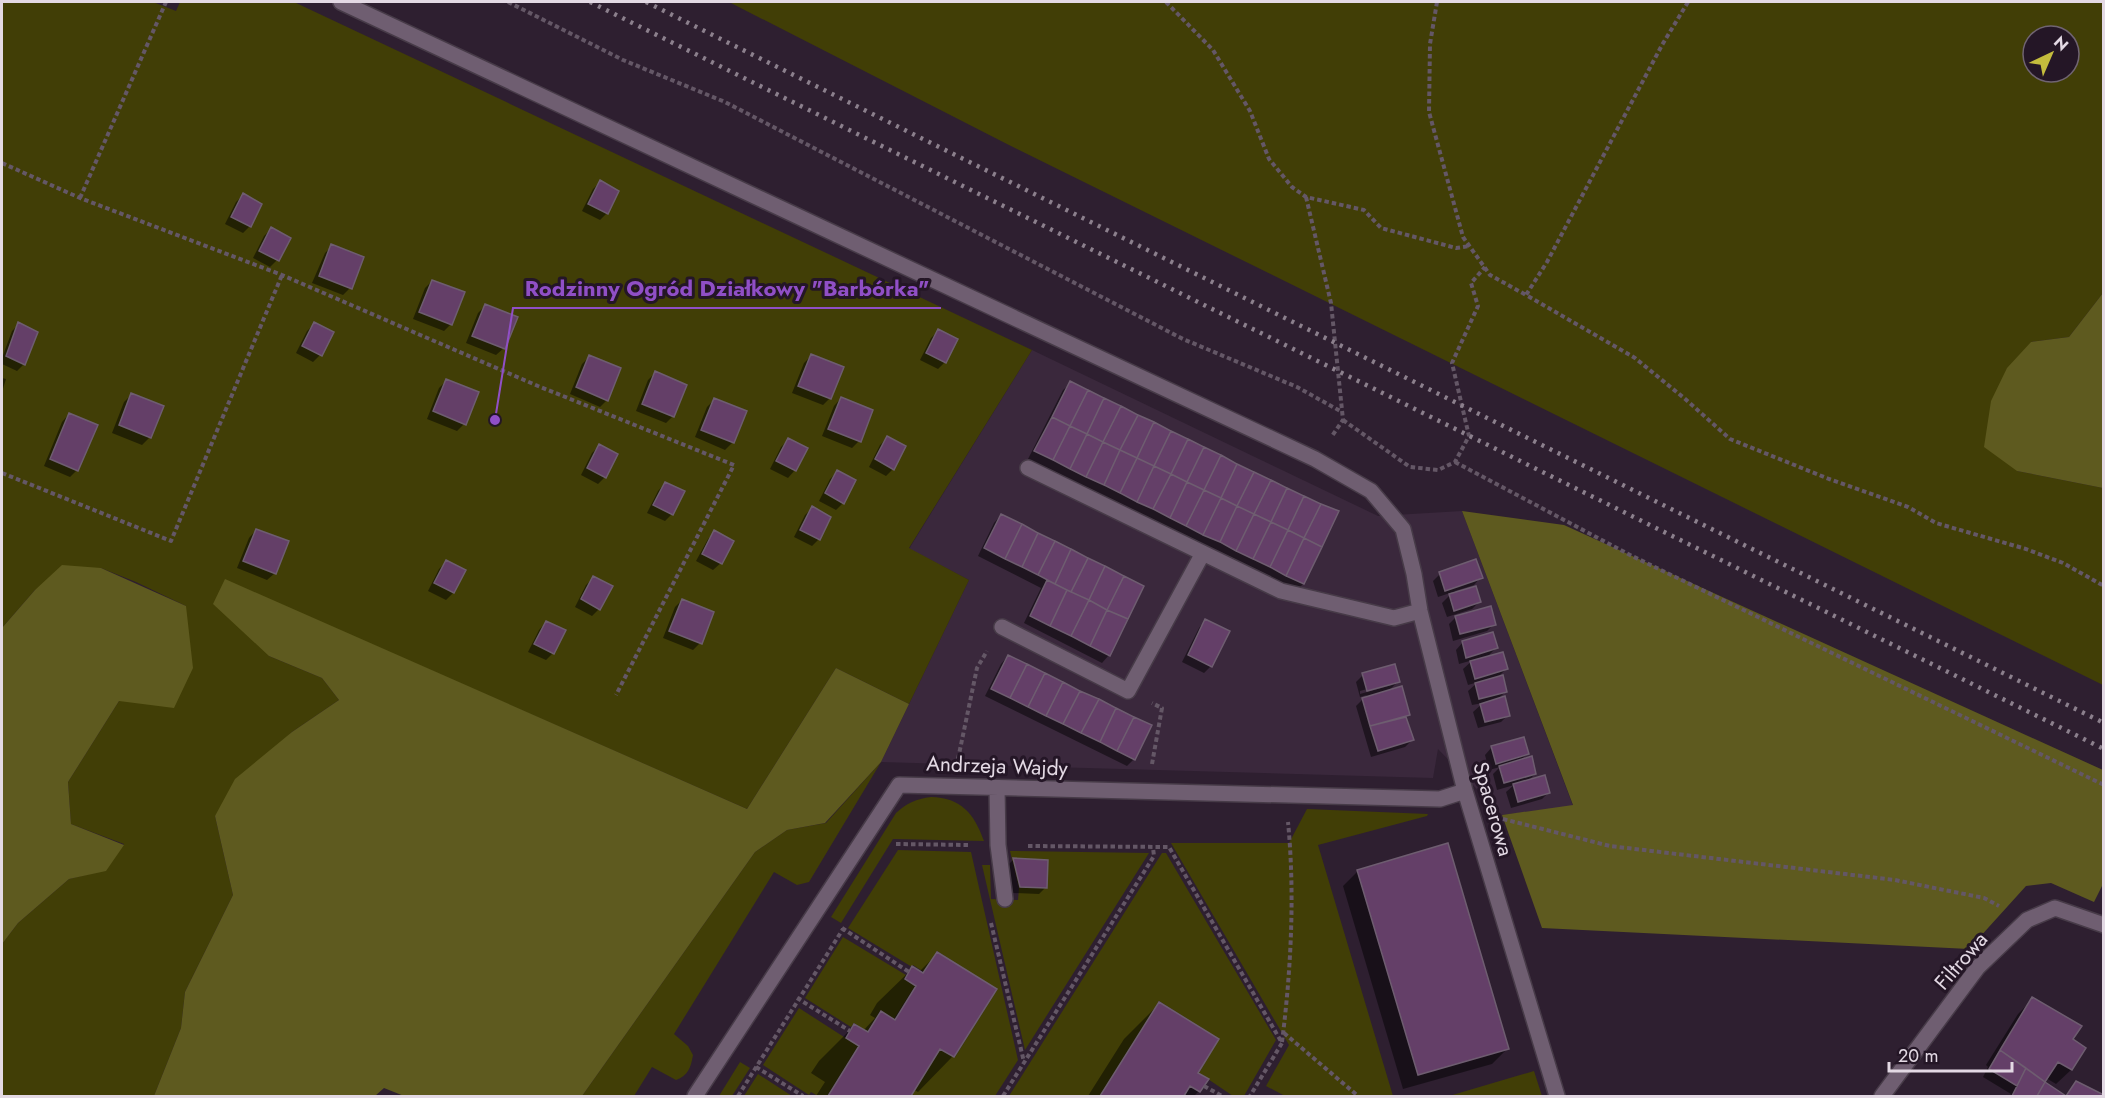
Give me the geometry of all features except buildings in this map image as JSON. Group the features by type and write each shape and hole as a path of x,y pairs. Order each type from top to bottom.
{"street":[{"name":"Spacerowa","path":"342,2 1329,465 1371,491 1403,529 1420,611 1465,791 1557,1096"},
{"path":"1028,468 1281,591 1394,618 1420,611"},
{"path":"1002,627 1128,691 1203,553"},
{"name":"Andrzeja Wajdy","path":"695,1096 899,785 1440,799 1465,791"},
{"path":"997,788 998,845 1005,899"},
{"name":"Filtrowa","path":"1882,1096 1978,968 2026,920 2055,908 2103,925"}],"path":[{"path":"80,198 166,2"},
{"path":"508,2 623,60 725,102 1183,339 1297,387 1342,412"},
{"path":"1166,2 1213,50 1250,111 1269,159 1292,187 1306,197 1364,210 1381,228 1456,248 1470,246"},
{"path":"1437,2 1430,44 1429,112 1463,237 1490,275 1635,358 1730,439 1829,479 1908,507 1936,523 2026,549 2063,563 2103,586"},
{"path":"1526,295 1547,262 1662,45 1688,2"},
{"path":"2,163 80,198 282,274 537,386 734,465 616,695"},
{"path":"1306,197 1331,303 1343,420 1410,467 1438,470 1455,462 1469,436 1452,363 1478,306 1471,283 1485,267"},
{"path":"2,473 171,541 282,274"},
{"path":"1455,462 1630,555 2103,785"},
{"path":"952,786 977,668 1002,627"},
{"path":"1128,691 1162,708 1147,791"},
{"path":"1250,1096 1282,1043 1284,1033 1292,866 1285,795"},
{"path":"1474,823 1497,818 1610,846 1895,880 1984,898 2026,920"},
{"path":"890,853 896,844 1169,847 1282,1043"},
{"path":"1003,1096 1154,856 1153,848"},
{"path":"816,913 909,972"},
{"path":"989,914 1024,1062"},
{"path":"738,1096 849,920"},
{"path":"771,981 850,1030"},
{"path":"1284,1033 1358,1096"},
{"path":"727,1048 804,1096"},
{"path":"1204,1086 1221,1096"}],"shaded area":[{"path":"2,2 153,2 176,11 180,2 294,2 1032,350 909,548 969,580 909,704 836,668 747,809 225,580 269,656 322,678 339,700 292,732 215,816 233,895 185,992 181,1028 154,1096 2,1096 2,944 18,923 69,879 106,870 124,844 71,824 68,782 119,701 186,606 101,568 35,590 2,628"},
{"path":"729,2 2103,2 2103,293 2069,337 2031,342 2017,471 2103,488 2103,685 1005,143"},
{"path":"2103,293 2103,488 2017,471 1984,447 1991,401 2007,368 2031,342 2069,337"},
{"path":"1032,350 1378,516 1462,511 1573,806 1502,815 1438,749 1433,778 881,762 969,580 909,549"},
{"path":"1462,511 1564,525 2103,770 2103,884 2094,902 2051,883 2026,886 1969,949 1542,928 1502,815 1573,805"},
{"path":"62,565 101,568 186,606 193,668 174,708 119,701 68,782 71,824 124,845 106,871 69,879 18,923 2,944 2,628 35,590"},
{"path":"225,579 747,809 836,668 909,704 881,762 825,823 787,830 755,852 582,1096 404,1096 384,1088 375,1096 154,1096 181,1028 185,992 233,895 215,816 235,779 292,732 339,700 322,678 269,656 213,604"},
{"path":"881,762 809,882 797,885 774,872 674,1034 688,1046 693,1055 686,1073 676,1080 652,1067 634,1096 582,1096 755,852 787,830 826,823"},
{"path":"931,797 951,800 965,809 976,822 984,841 893,839 841,923 831,917 896,813 912,802"},
{"path":"1307,809 1428,814 1318,845 1393,1096 1285,1096 1266,1086 1289,1045 1171,843 1289,843"},
{"path":"898,850 971,852 1018,1060 995,1096 911,1096 940,1049 955,1057 997,990 937,951 924,972 848,928"},
{"path":"1010,851 1149,853 1025,1050 982,865 990,865 991,899 1018,900 1019,888"},
{"path":"1162,853 1166,853 1276,1040 1244,1096 1233,1096 1199,1073 1219,1039 1159,1001 1100,1096 1009,1096"},
{"path":"843,937 906,975 904,979 915,986 894,1019 880,1011 867,1032 854,1023 851,1027 805,998"},
{"path":"799,1008 858,1046 827,1096 818,1096 811,1092 809,1095 763,1065"},
{"path":"740,1062 750,1068 732,1096 719,1096"},
{"path":"1534,1071 1542,1096 1449,1096"},
{"path":"758,1074 792,1096 744,1096"}],"railway":[{"path":"590,2 2104,749"},
{"path":"646,2 2104,723"}],"place":[{"name":"Rodzinny Ogród Działkowy \"Barbórka\"","path":"495,420"}]}
